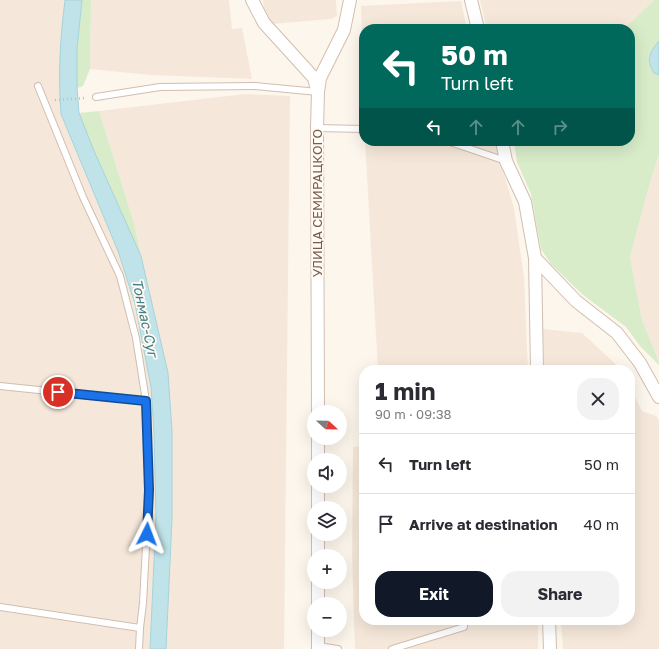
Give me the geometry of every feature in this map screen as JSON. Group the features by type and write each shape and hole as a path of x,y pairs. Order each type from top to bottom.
{"street":[{"path":"252,0 264,23 314,78 318,92"},
{"name":"УЛИЦА СЕМИРАЦКОГО","path":"318,405 318,92 320,78 344,30 350,0"},
{"path":"472,0 477,24"},
{"path":"503,146 506,161 525,202 535,258 537,365"},
{"path":"535,258 576,301 617,333 640,363 659,397"},
{"path":"549,625 550,649"}],"lane":[{"path":"38,86 83,197 120,276 136,338 146,401 149,490 139,649"},
{"path":"96,97 160,88 255,86 318,92"},
{"path":"317,128 359,129"},
{"path":"462,146 506,161"},
{"path":"0,386 146,401"},
{"path":"0,607 140,628"},
{"path":"392,649 464,627 464,625"},
{"path":"318,647 338,649"}],"path":[{"path":"57,100 83,98"}],"shaded area":[{"path":"0,0 65,0 60,46 61,114 118,251 135,304 151,387 154,432 156,517 150,649 0,649"},
{"path":"91,0 229,0 232,29 242,28 252,79 151,75 90,69"},
{"path":"263,0 336,0 337,16 331,19 272,24 264,7"},
{"path":"480,0 654,0 629,24 486,24"},
{"path":"461,1 466,24 361,24 361,6"},
{"path":"245,94 290,96 284,649 166,649 172,519 172,431 168,373 134,223 99,111"},
{"path":"365,146 495,146 514,208 524,277 528,365 378,365"},
{"path":"659,155 659,362 642,320 630,257 652,175"},
{"path":"543,329 582,333 617,365 544,365"},
{"path":"635,397 642,411 656,416 659,421 659,649 563,649 561,625 635,625"},
{"path":"359,446 359,625 538,625 538,649 355,649 352,554 353,447"}],"green space":[{"path":"82,0 91,0 90,69 83,86 77,88 77,48"},
{"path":"654,0 659,0 659,41 649,56 649,62 654,73 659,75 659,155 652,175 630,257 642,320 659,365 640,346 626,327 583,295 551,264 541,249 531,194 517,162 515,146 635,146 635,24 629,24"},
{"path":"99,111 134,223 141,256 94,151 79,113"}],"water":[{"name":"Тонмас-Суг","path":"65,0 82,0 77,49 77,88 79,113 94,151 141,256 168,373 172,431 172,519 166,649 150,649 156,517 154,432 151,387 135,304 118,251 61,114 60,57"},
{"path":"659,41 659,75 654,73 649,60 653,49"}],"route":[{"path":"58,392 146,401 149,490 147,534"}]}
